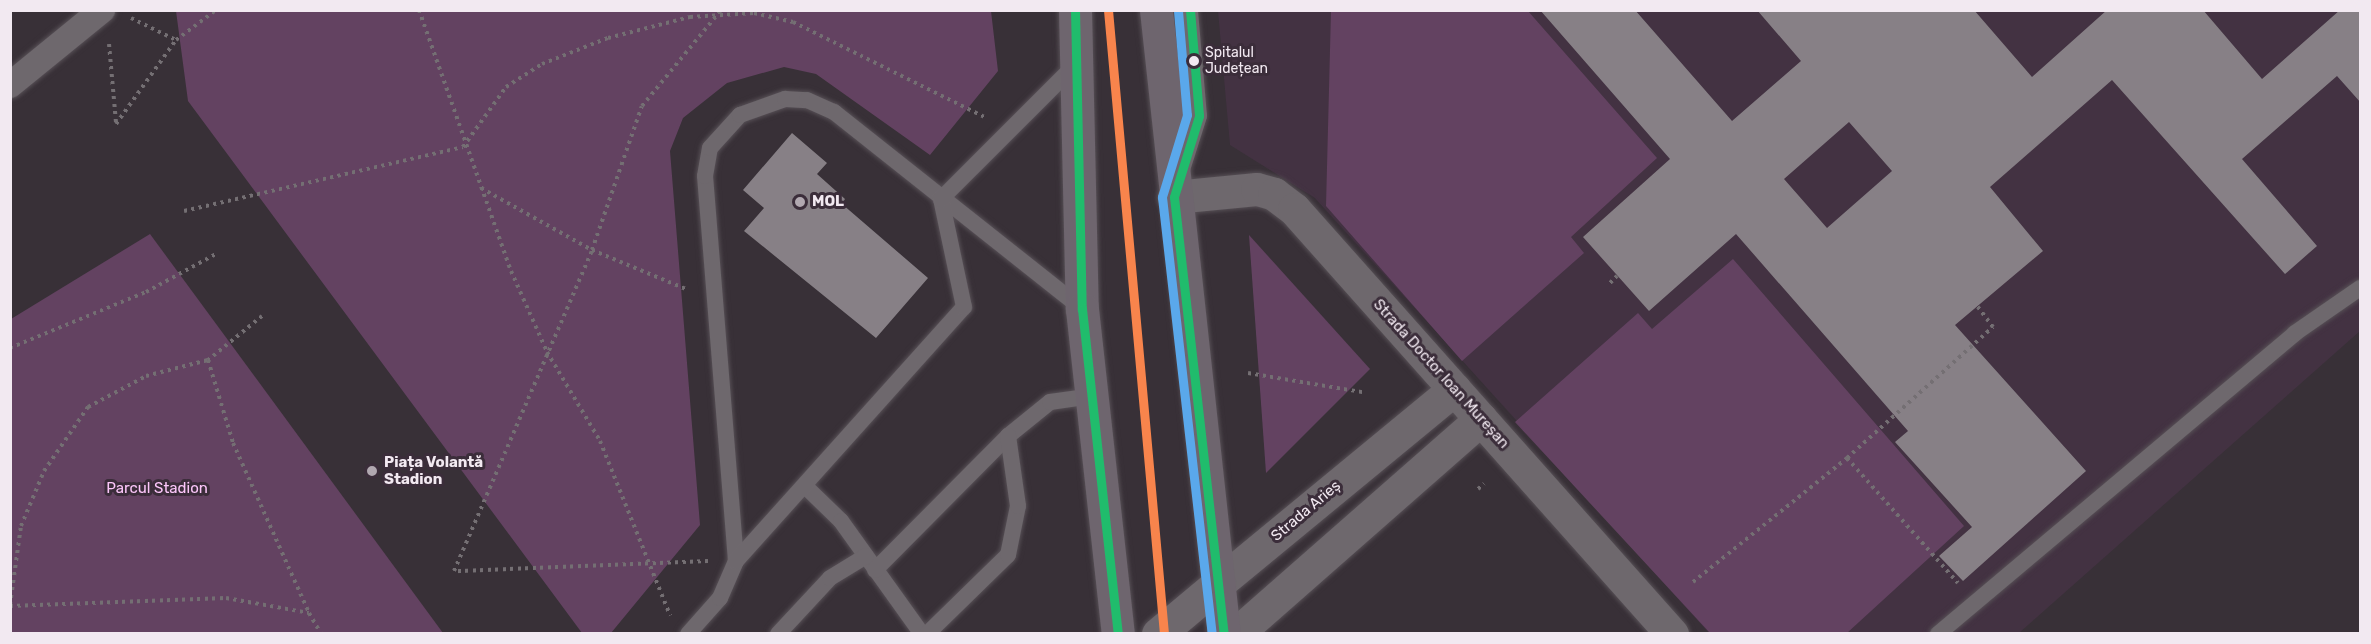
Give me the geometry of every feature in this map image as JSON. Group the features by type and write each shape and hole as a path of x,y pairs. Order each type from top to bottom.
{"main road":[{"path":"1076,10 1080,60 1082,309 1118,633"},
{"path":"1156,10 1174,196 1224,633"}],"street":[{"path":"10,85 112,20"},
{"name":"Strada Doctor Ioan Mureșan","path":"1174,196 1257,189 1274,194 1454,389 1672,633"},
{"name":"Strada Arieș","path":"1158,633 1454,389"},
{"path":"1236,633 1481,419"}],"lane":[{"path":"1174,196 1199,116 1190,10"},
{"path":"941,199 1080,60"},
{"path":"736,561 713,301 705,176 710,148 740,115 767,103 807,100 834,112 1082,309"},
{"path":"688,633 720,598 736,561 807,488 964,307 941,199"},
{"path":"1938,633 2295,333 2361,288"},
{"path":"875,570 1008,436 1050,402 1092,396"},
{"path":"927,633 1008,555 1018,506 1008,436"},
{"path":"807,488 866,556 922,633"},
{"path":"778,633 830,578 866,556"}],"path":[{"path":"176,39 112,20 116,124 176,39 216,10"},
{"path":"419,10 464,147 547,352 600,441 652,559 673,623"},
{"path":"718,12 642,106 592,250 454,571 652,559 736,561"},
{"path":"184,211 464,147 506,87 542,63 640,29 718,12 793,22 974,110 1007,133"},
{"path":"481,188 592,250 713,301"},
{"path":"10,348 146,292 216,254"},
{"path":"1610,283 1617,276"},
{"path":"1693,582 1847,458 1993,327 1977,306"},
{"path":"262,316 208,360 146,376 88,407 45,471 21,526 10,606 226,598 309,613"},
{"path":"208,360 233,443 309,613 321,633"},
{"path":"1248,373 1362,392"},
{"path":"1847,458 1976,603"},
{"path":"1478,489 1484,484"}],"shaded area":[{"path":"1218,11 2360,11 2360,331 2019,633 1709,633 1315,198 1230,145"}],"green space":[{"path":"176,11 991,11 998,71 930,155 816,74 784,67 727,83 683,118 670,151 700,525 611,633 582,633 188,101"},
{"path":"1331,11 1528,11 1657,158 1571,237 1584,253 1462,361 1326,206"},
{"name":"Parcul Stadion","path":"150,234 443,633 11,633 11,319"},
{"path":"1249,235 1370,369 1266,473"},
{"path":"1733,259 1964,526 1847,633 1710,633 1515,422 1638,313 1652,329"}],"building":[{"path":"1540,10 1635,10 1732,121 1801,61 1757,10 1974,10 2032,77 2107,10 2203,10 2262,79 2340,10 2361,10 2361,103 2337,76 2242,159 2317,246 2285,274 2112,80 1990,187 2043,251 1955,325 2086,471 1963,581 1939,556 1972,527 1895,442 1908,431 1736,234 1649,311 1583,237 1670,159","holes":["1849,122 1892,171 1827,228 1784,179"]},
{"path":"792,133 827,163 817,174 845,199 842,204 928,278 876,338 744,231 764,208 743,190"}],"transit line":[{"path":"1075,10 1082,309 1118,634"},
{"path":"1108,10 1164,634"},
{"path":"1190,10 1199,116 1174,197 1224,634"},
{"path":"1178,11 1187,115 1162,197 1212,634"}],"place":[{"name":"Spitalul Județean","path":"1194,61"},
{"name":"MOL","path":"800,202"},
{"name":"Piața Volantă Stadion","path":"372,471"}]}
